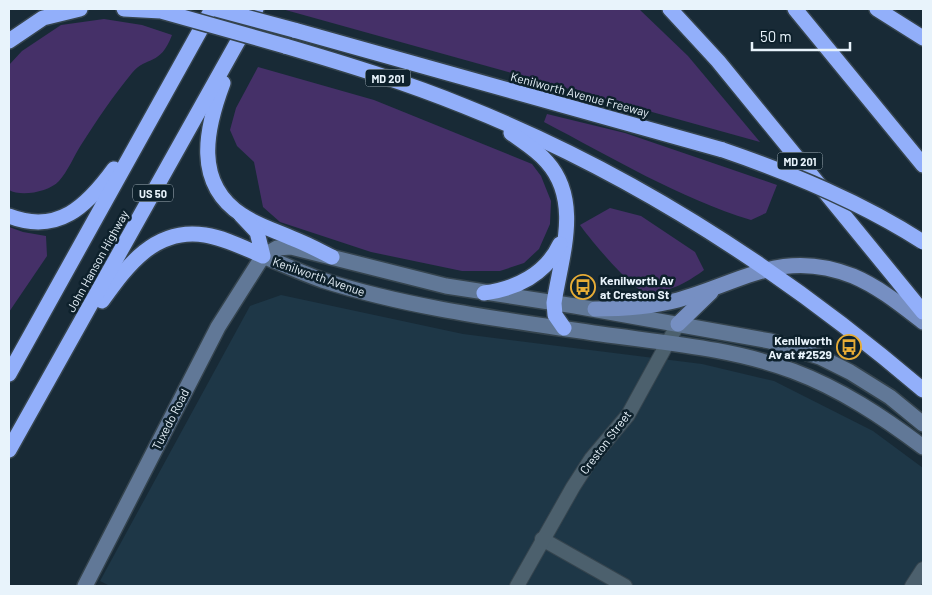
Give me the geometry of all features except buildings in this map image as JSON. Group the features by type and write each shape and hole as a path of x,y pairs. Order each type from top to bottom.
{"highway":[{"path":"9,41 43,18 80,9"},
{"path":"124,9 158,10"},
{"name":"Kenilworth Avenue Freeway","path":"214,9 723,150 793,176 837,195 923,242"},
{"name":"John Hanson Highway","path":"9,374 214,9"},
{"name":"John Hanson Highway","path":"9,450 256,9"},
{"name":"MD 201","path":"670,9 718,61 923,312"},
{"path":"795,9 923,165"},
{"path":"877,9 923,38"},
{"name":"MD 201","path":"158,10 285,46 403,83 488,116 614,175 699,225 767,269 848,328 923,390"},
{"path":"245,29 213,111 206,140 207,158 212,176 227,202 257,232 263,256"},
{"path":"488,116 531,147 552,168 565,195 566,224 554,303 555,315 564,328"},
{"path":"9,216 34,222 54,220 74,212 99,189 150,120"},
{"path":"240,215 332,257"},
{"path":"484,293 515,285 538,273 555,254 566,224"},
{"path":"61,356 129,264 157,244 178,236 204,235 263,256"}],"main road":[{"name":"Kenilworth Avenue","path":"263,256 278,248 291,247 414,280 754,337 820,357 877,388 923,424"},
{"name":"Kenilworth Avenue","path":"263,256 321,279 396,300 473,315 745,356 809,377 855,401 923,447"},
{"name":"Tuxedo Road","path":"85,586 210,340 263,256"},
{"path":"595,309 626,308 668,302 767,269 808,266 846,274 874,286 923,322"},
{"path":"678,324 720,285"}],"street":[{"name":"Creston Street","path":"517,586 542,539 591,458 628,414 678,324"},
{"path":"542,539 625,586"},
{"path":"912,586 923,569"}],"shaded area":[{"path":"282,9 639,9 688,56 760,142"},
{"path":"104,19 142,25 172,35 163,52 143,64 125,82 93,126 59,181 42,191 20,193 9,190 9,65 22,51 61,25"},
{"path":"258,67 374,100 532,164 541,176 551,201 550,224 539,249 524,263 500,271 462,271 371,252 280,222 263,207 254,162 237,146 230,130 236,108"},
{"path":"547,114 625,133 777,185 766,213 751,220 672,189 620,163 544,122"},
{"path":"610,208 641,216 695,252 704,270 691,279 667,290 651,292 637,288 610,261 580,225"},
{"path":"9,227 23,232 46,236 47,256 9,312"},
{"path":"281,295 463,334 702,364 774,381 873,431 923,468 923,586 110,586 100,581 250,306"}],"place":[{"name":"Kenilworth Av at Creston St","path":"583,287"},
{"name":"Kenilworth Av at #2529","path":"849,347"}]}
